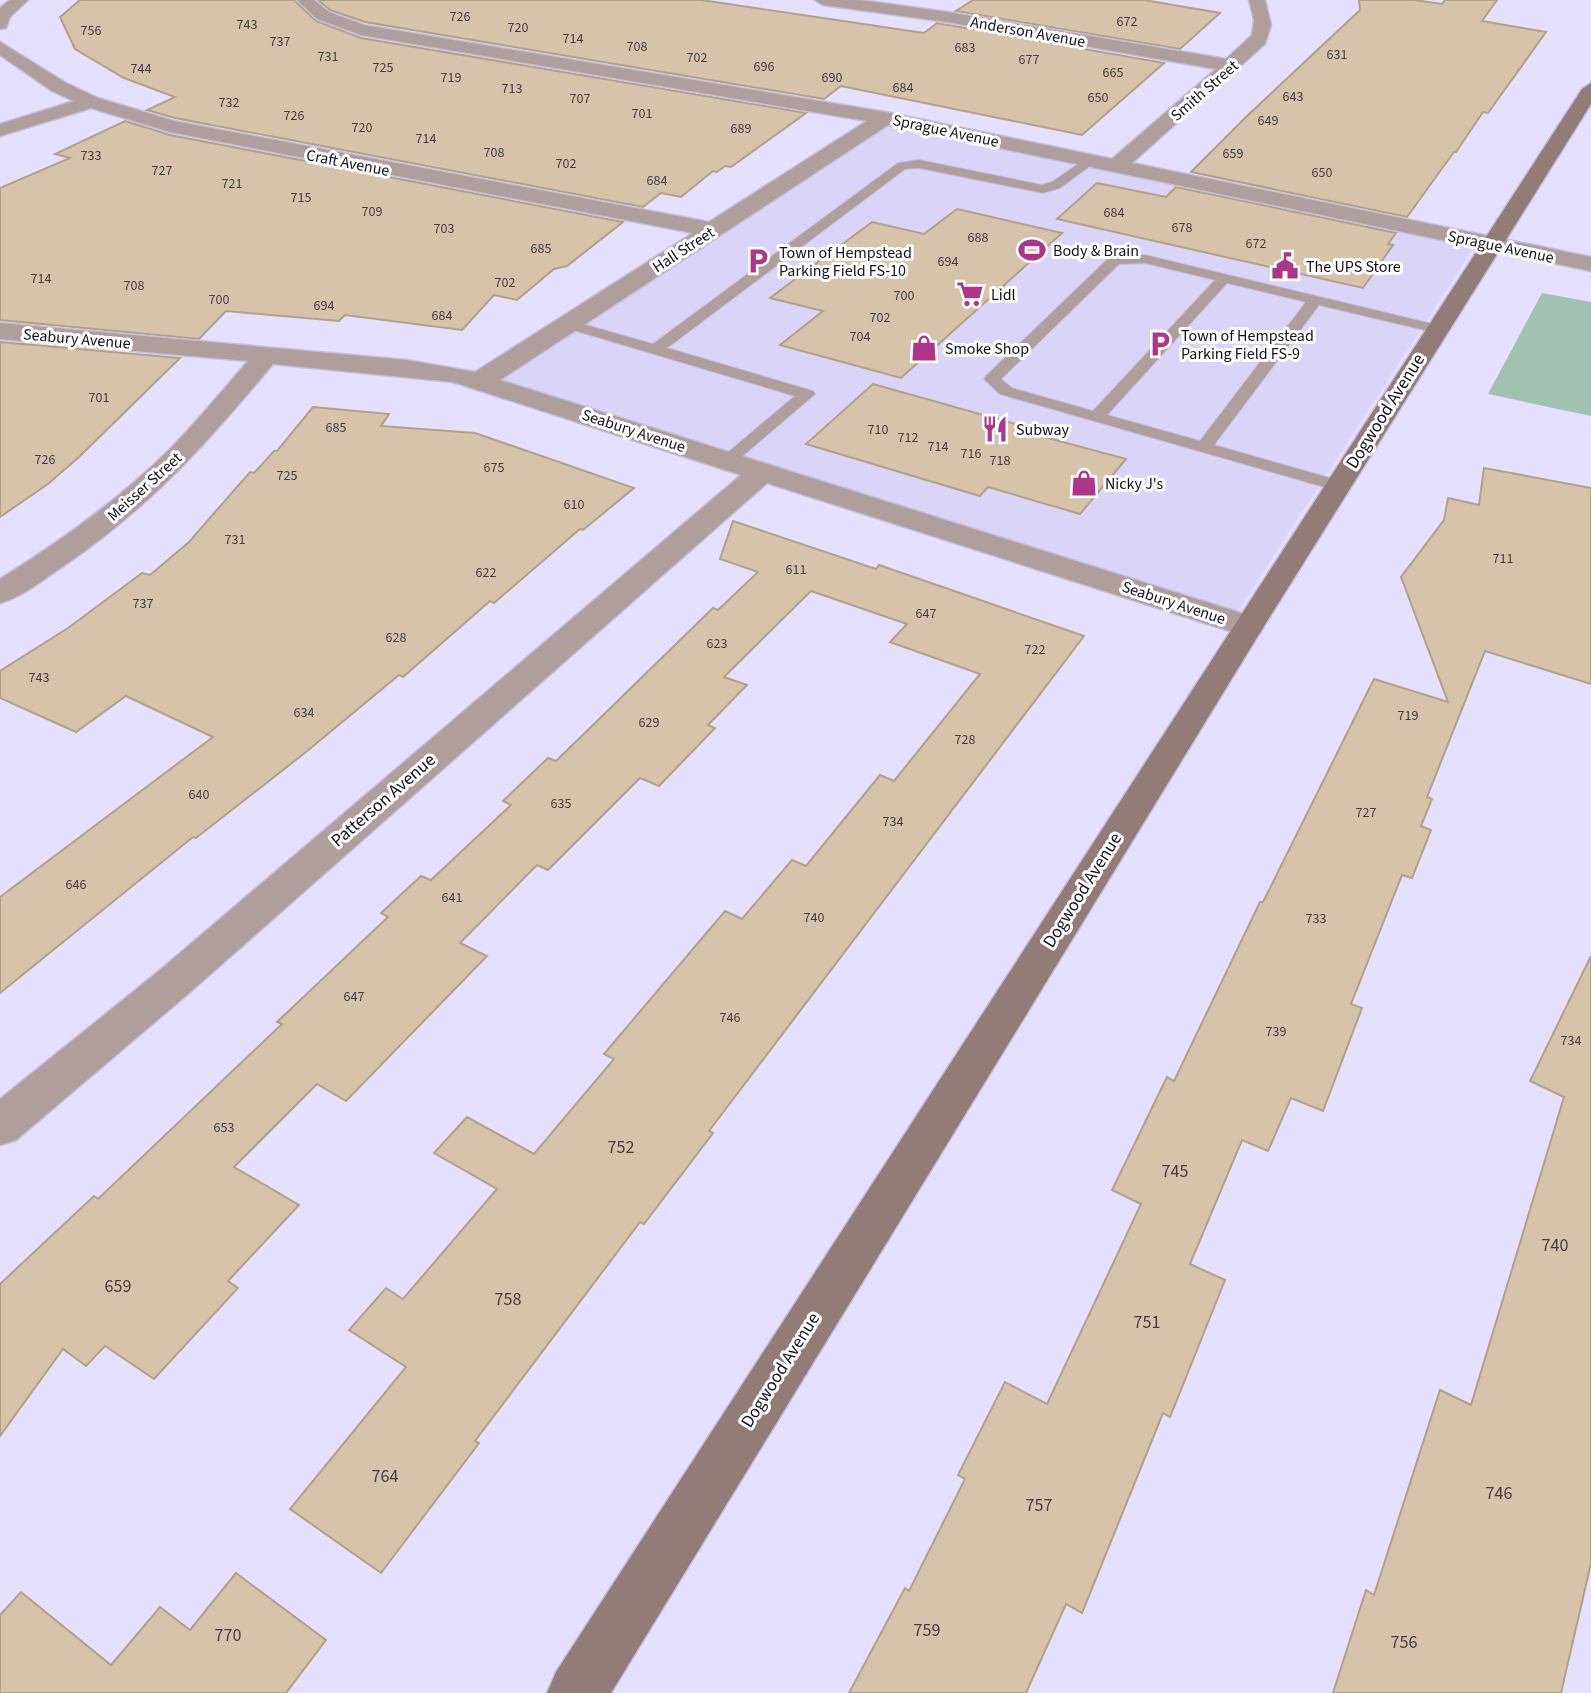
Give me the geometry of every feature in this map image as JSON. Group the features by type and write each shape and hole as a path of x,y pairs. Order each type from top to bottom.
{"street":[{"path":"0,24 2,15 20,0"},
{"name":"Sprague Avenue","path":"305,0 309,6 338,23 361,30 885,118 1591,264"},
{"name":"Anderson Avenue","path":"823,0 947,17 1232,66"},
{"name":"Smith Street","path":"1116,166 1259,40 1262,33 1261,11 1257,0"},
{"name":"Craft Avenue","path":"0,47 59,88 91,102 146,119 213,135 713,230"},
{"name":"Dogwood Avenue","path":"577,1693 1248,626 1591,89"},
{"path":"0,130 91,102"},
{"name":"Hall Street","path":"480,381 885,118"},
{"name":"Seabury Avenue","path":"0,331 406,368 480,381 1248,626"},
{"name":"Meisser Street","path":"0,593 74,547 122,509 175,460 268,355"},
{"name":"Patterson Avenue","path":"0,1126 174,982 763,471"}],"lane":[{"path":"655,349 902,166 919,164 1043,188 1056,185 1090,160"},
{"path":"1338,486 1006,391 992,379 1115,260 1144,259 1437,328"},
{"path":"1096,417 1224,278"},
{"path":"1204,448 1316,299"},
{"path":"568,324 807,394 727,460"}],"shaded area":[{"path":"883,119 1477,243 1232,620 480,381"}],"green space":[{"path":"1542,293 1591,302 1591,416 1488,394"}],"building":[{"path":"80,0 294,0 316,21 361,38 806,113 731,167 725,166 717,172 713,171 681,197 661,193 643,207 175,118 147,110 175,97 124,78 75,49 60,17"},
{"path":"318,0 701,0 924,33 937,23 1164,63 1082,135 841,86 824,99 365,22 330,10"},
{"path":"973,0 1144,0 1220,13 1180,49 956,11"},
{"path":"1359,0 1414,0 1442,4 1445,0 1497,0 1482,21 1546,32 1488,113 1483,112 1407,217 1191,172 1360,10"},
{"path":"125,121 170,135 623,222 567,266 554,269 517,300 494,295 462,330 345,315 339,321 226,311 199,339 0,320 0,188 70,158 55,154"},
{"path":"1097,183 1166,197 1176,187 1396,233 1388,244 1393,245 1363,288 1057,219"},
{"path":"957,209 1062,233 901,378 780,345 823,311 770,298 872,222 924,234"},
{"path":"0,342 180,358 79,457 48,484 0,517"},
{"path":"873,384 1040,431 1037,435 1126,459 1080,514 988,487 980,496 806,444"},
{"path":"313,407 389,414 381,426 475,433 634,488 583,530 580,529 494,603 490,601 403,677 399,675 306,752 196,838 193,837 0,993 0,897 213,737 126,696 76,732 0,698 0,671 68,628 142,573 150,575 189,542 250,472 254,473 277,451"},
{"path":"1484,468 1591,488 1591,684 1485,651 1427,797 1432,799 1421,826 1431,830 1412,878 1402,875 1351,1004 1362,1008 1323,1111 1291,1098 1268,1151 1242,1140 1190,1264 1225,1280 1170,1417 1163,1413 1082,1613 1066,1604 1026,1693 849,1693 905,1588 909,1591 965,1479 958,1475 1005,1382 1047,1404 1141,1204 1112,1190 1167,1077 1174,1081 1260,902 1263,902 1374,679 1448,702 1401,577 1444,520 1448,498 1479,505"},
{"path":"733,521 876,569 879,565 1084,636 709,1131 713,1133 644,1224 640,1222 475,1441 479,1443 381,1573 290,1509 406,1367 349,1330 386,1288 403,1299 497,1189 434,1153 467,1117 534,1154 614,1059 604,1054 725,911 742,919 792,860 806,866 880,775 894,781 980,674 890,642 907,624 811,591 724,677 747,685 708,725 715,728 659,786 640,778 548,870 537,865 460,943 487,956 346,1101 317,1084 234,1167 299,1205 228,1281 238,1288 154,1379 105,1346 86,1366 63,1349 0,1436 0,1284 94,1196 98,1199 282,1024 277,1022 388,917 381,913 421,876 431,880 511,805 503,801 548,758 556,761 713,608 718,610 758,572 720,559"},
{"path":"1591,956 1591,1563 1561,1693 1333,1693 1366,1590 1374,1595 1440,1390 1471,1405 1564,1097 1530,1081"},
{"path":"236,1573 326,1640 286,1693 0,1693 0,1615 21,1592 111,1665 160,1607 190,1630"}],"place":[{"name":"Body & Brain","path":"1032,250"},
{"name":"Town of Hempstead Parking Field FS-10","path":"758,261"},
{"name":"The UPS Store","path":"1285,266"},
{"name":"Lidl","path":"970,294"},
{"name":"Town of Hempstead Parking Field FS-9","path":"1160,344"},
{"name":"Smoke Shop","path":"924,348"},
{"name":"Subway","path":"995,429"},
{"name":"Nicky J's","path":"1084,483"}]}
